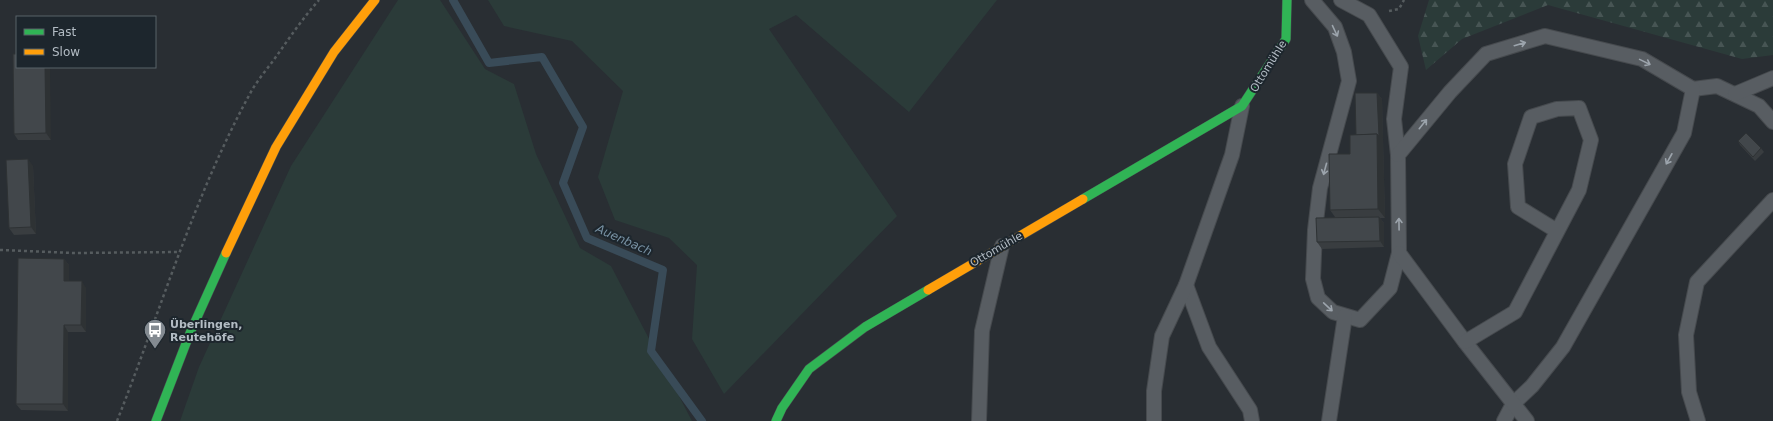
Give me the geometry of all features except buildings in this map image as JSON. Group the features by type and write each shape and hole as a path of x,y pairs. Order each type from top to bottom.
{"street":[{"path":"156,421 190,333 229,245 276,147 334,52 375,0"},
{"name":"Ottomühle","path":"776,421 782,408 809,369 865,327 1242,106 1286,39 1287,0"}],"lane":[{"path":"1312,0 1335,27 1344,52 1349,81 1320,188 1315,230 1313,279 1318,298 1333,312 1360,320 1390,288 1399,253 1398,155 1394,119 1401,67 1369,15 1341,0"},
{"path":"1398,155 1450,92 1486,54 1545,36 1642,59 1693,89 1717,86 1759,106 1773,122"},
{"path":"1735,94 1773,78"},
{"path":"1504,421 1513,404 1532,386 1563,347 1684,133 1693,89"},
{"name":"Ottomühle","path":"1154,421 1154,392 1162,336 1186,285 1232,155 1242,106"},
{"path":"1465,342 1515,312 1579,190 1591,140 1579,108 1557,109 1531,117 1515,164 1518,207 1557,231"},
{"path":"1698,421 1689,392 1686,335 1697,282 1773,200"},
{"path":"979,421 982,331 1002,246"},
{"path":"1399,253 1465,342 1527,421"},
{"path":"1186,285 1209,347 1250,410 1252,421"},
{"path":"1329,421 1345,316"}],"path":[{"path":"117,421 153,329 179,252 207,181 253,89 304,17 319,0"},
{"path":"0,250 74,253 179,252"}],"green space":[{"path":"398,0 440,0 485,69 514,84 536,154 580,248 611,266 692,421 180,421 199,367 291,166"},
{"path":"488,0 997,0 909,112 796,15 769,29 897,216 724,394 692,339 697,265 669,238 615,220 598,177 623,91 572,41 504,26"},
{"path":"1429,0 1773,0 1773,55 1742,59 1548,5 1462,39 1426,70 1418,36"}],"waterway":[{"name":"Auenbach","path":"453,0 489,63 542,57 583,127 563,183 587,238 663,270 651,351 702,421"}],"traffic: fast":[{"path":"1083,199 1242,106 1286,39 1287,0"},
{"path":"156,421 190,333 226,253"},
{"path":"776,421 782,408 809,369 865,327 928,290"}],"traffic: slow":[{"path":"226,253 276,147 334,52 375,0"},
{"path":"928,290 1083,199"}],"place":[{"name":"Überlingen, Reutehöfe","path":"155,350"}]}
